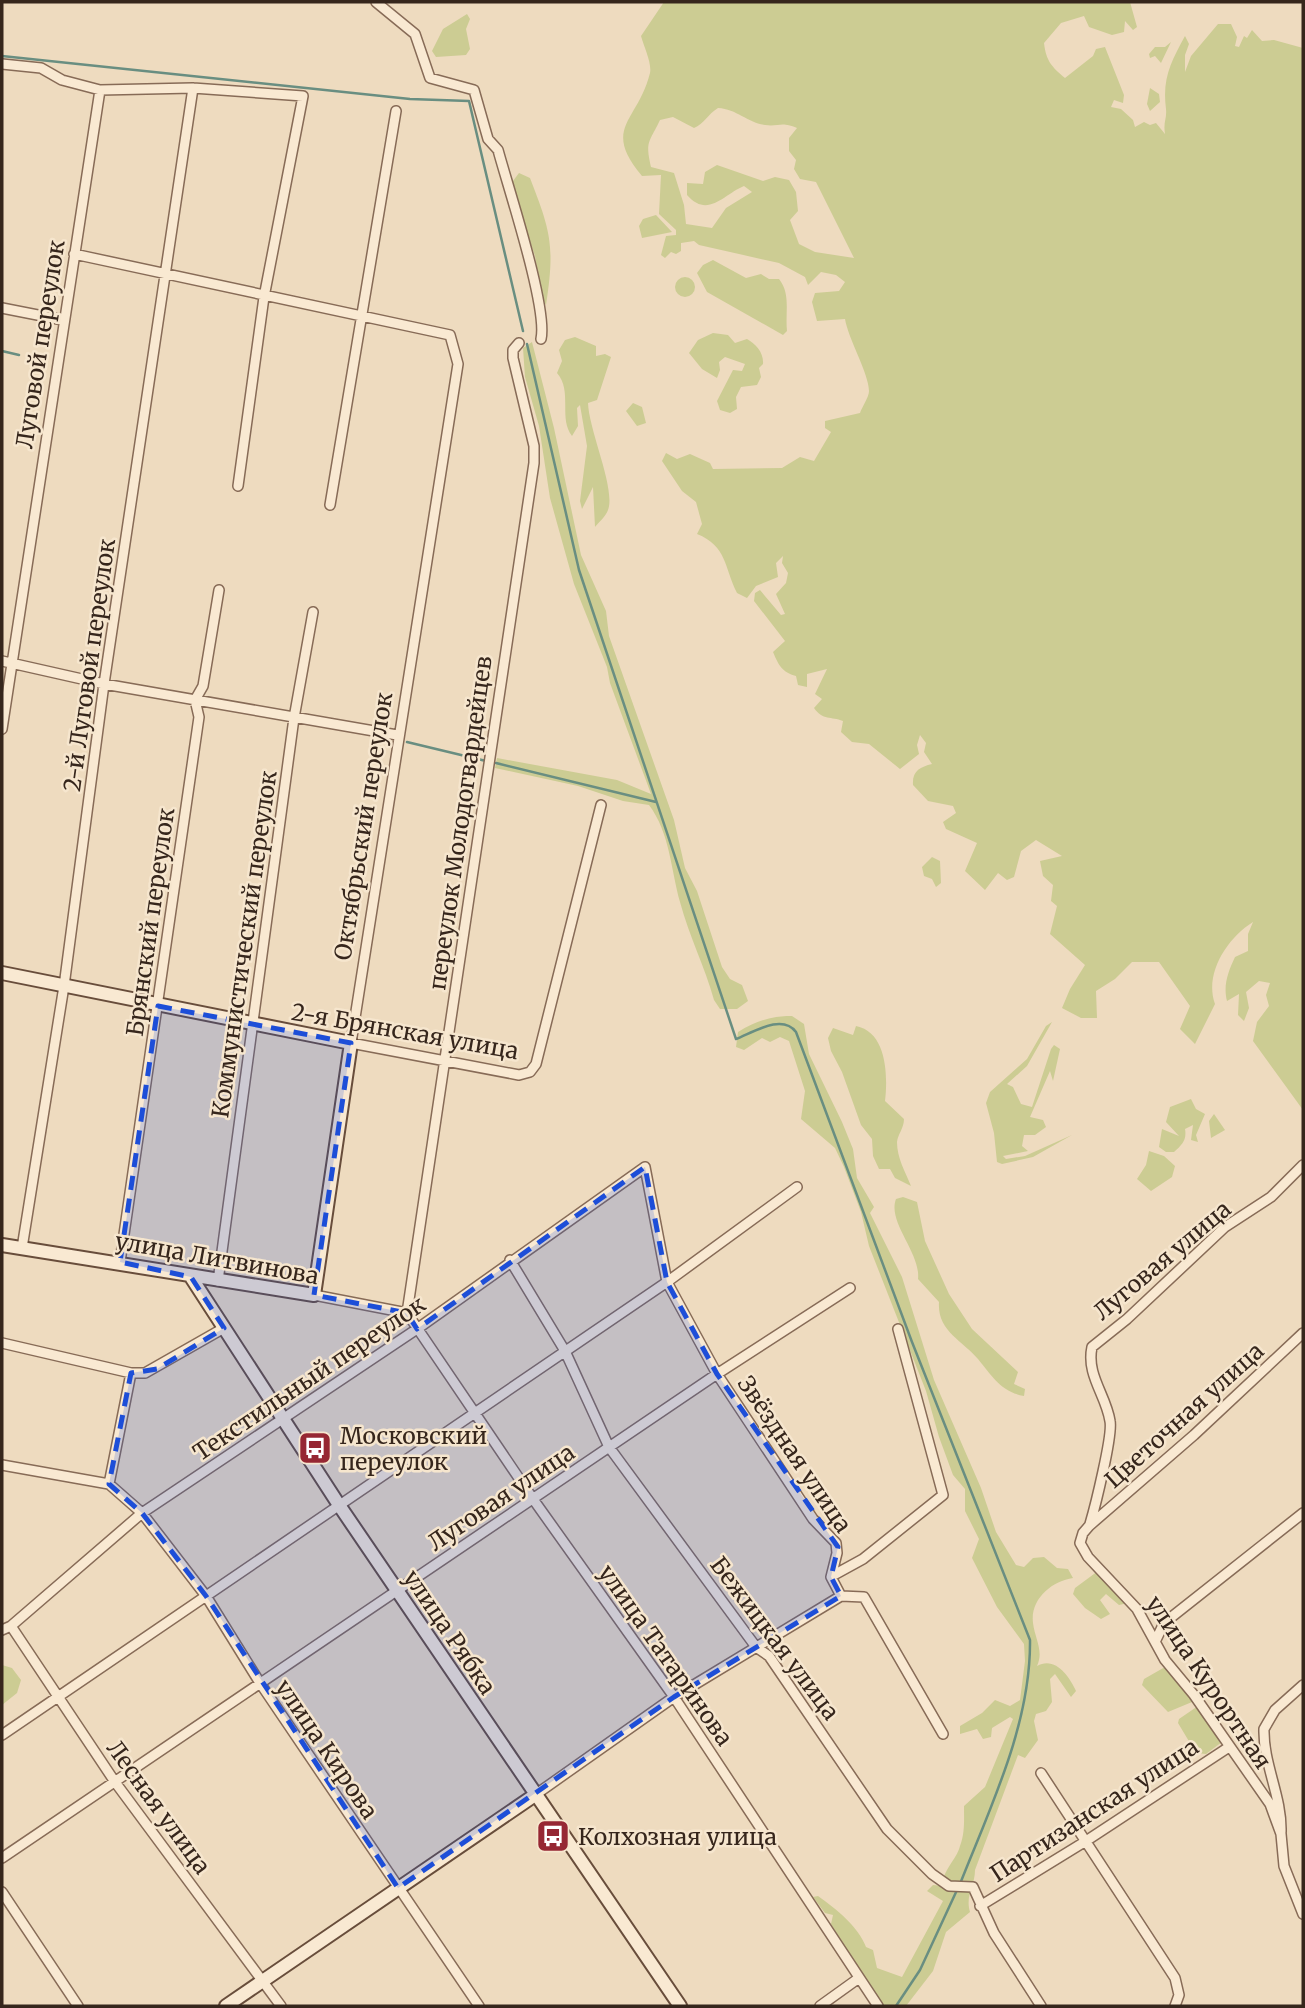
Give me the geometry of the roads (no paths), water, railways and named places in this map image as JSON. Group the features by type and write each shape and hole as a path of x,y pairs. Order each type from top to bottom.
{"street":[{"path":"376,2 415,34 430,78 474,90 488,139 498,150 541,315 541,339"},
{"path":"2,64 41,68 62,80 100,90 194,88 303,96 264,297 238,486"},
{"name":"2-й Луговой переулок","path":"22,1248 64,986 104,684 194,88"},
{"name":"Луговой переулок","path":"2,729 6,662 100,90"},
{"path":"330,505 396,111"},
{"path":"74,254 264,297 363,314"},
{"path":"2,308 64,320"},
{"name":"Октябрьский переулок","path":"314,1295 397,735 458,363 450,335 363,314"},
{"name":"переулок Молодогвардейцев","path":"407,1313 534,463 534,446 513,358 513,349 519,343"},
{"name":"Брянский переулок","path":"120,1262 199,717 195,700 203,686 219,590"},
{"name":"Коммунистический переулок","path":"218,1281 294,718 313,612"},
{"path":"6,662 104,684 397,735"},
{"name":"2-я Брянская улица","path":"2,973 253,1025 519,1075 530,1072 536,1064 601,805"},
{"name":"Луговая улица","path":"1090,1526 1111,1430 1108,1413 1093,1375 1092,1347 1127,1320 1226,1227 1271,1197 1303,1165"},
{"name":"Текстильный переулок","path":"6,1628 142,1513 417,1329 510,1260 645,1167"},
{"name":"Звёздная улица","path":"645,1167 667,1282 717,1374 813,1519 836,1543 837,1553 831,1577"},
{"path":"2,1735 667,1282 797,1187"},
{"name":"улица Литвинова","path":"2,1245 120,1262 407,1313"},
{"name":"Бежицкая улица","path":"510,1260 565,1351 609,1447 756,1647 769,1656 887,1829 932,1874 949,1886 972,1888 980,1906 1041,2006"},
{"name":"улица Рябка","path":"191,1276 339,1505 680,2006"},
{"name":"Луговая улица","path":"2,1858 717,1374 850,1288"},
{"path":"407,1313 417,1329"},
{"path":"2,1343 145,1374 223,1328"},
{"name":"улица Татаринова","path":"417,1329 533,1499 674,1697 878,2006"},
{"path":"841,1596 831,1577 863,1559 943,1495 898,1329"},
{"name":"Цветочная улица","path":"1090,1526 1194,1435 1303,1333"},
{"path":"2,1465 109,1483 131,1373"},
{"name":"улица Кирова","path":"109,1483 142,1513 206,1596 260,1684 480,2006"},
{"path":"1155,1644 1156,1635 1164,1623 1303,1513"},
{"name":"улица Курортная","path":"1090,1526 1083,1532 1082,1549 1137,1609 1155,1644 1270,1804 1281,1833 1284,1866 1303,1914"},
{"path":"226,2006 674,1697 841,1596 864,1597 943,1734"},
{"name":"Лесная улица","path":"6,1628 58,1697 114,1782 281,2006"},
{"path":"1281,1833 1282,1808 1273,1781 1264,1729 1275,1710 1303,1685"},
{"name":"Партизанская улица","path":"980,1906 1087,1841 1229,1747"},
{"path":"1041,1773 1175,1978 1179,1995 1175,2006"},
{"path":"2,1892 78,2006"},
{"path":"820,2006 859,1978"}],"waterway":[{"path":"2,56 410,99 469,101 523,331"},
{"path":"527,344 579,570 736,1039 775,1024 783,1024 796,1032 912,1342 1030,1640 1029,1671 1016,1734 996,1796 960,1884"},
{"path":"2,351 19,355"},
{"path":"407,742 486,761"},
{"path":"496,763 656,802"},
{"path":"896,2006 920,1970 957,1890"}],"place":[{"name":"Московский переулок","path":"315,1448"},
{"name":"Колхозная улица","path":"553,1836"}]}
